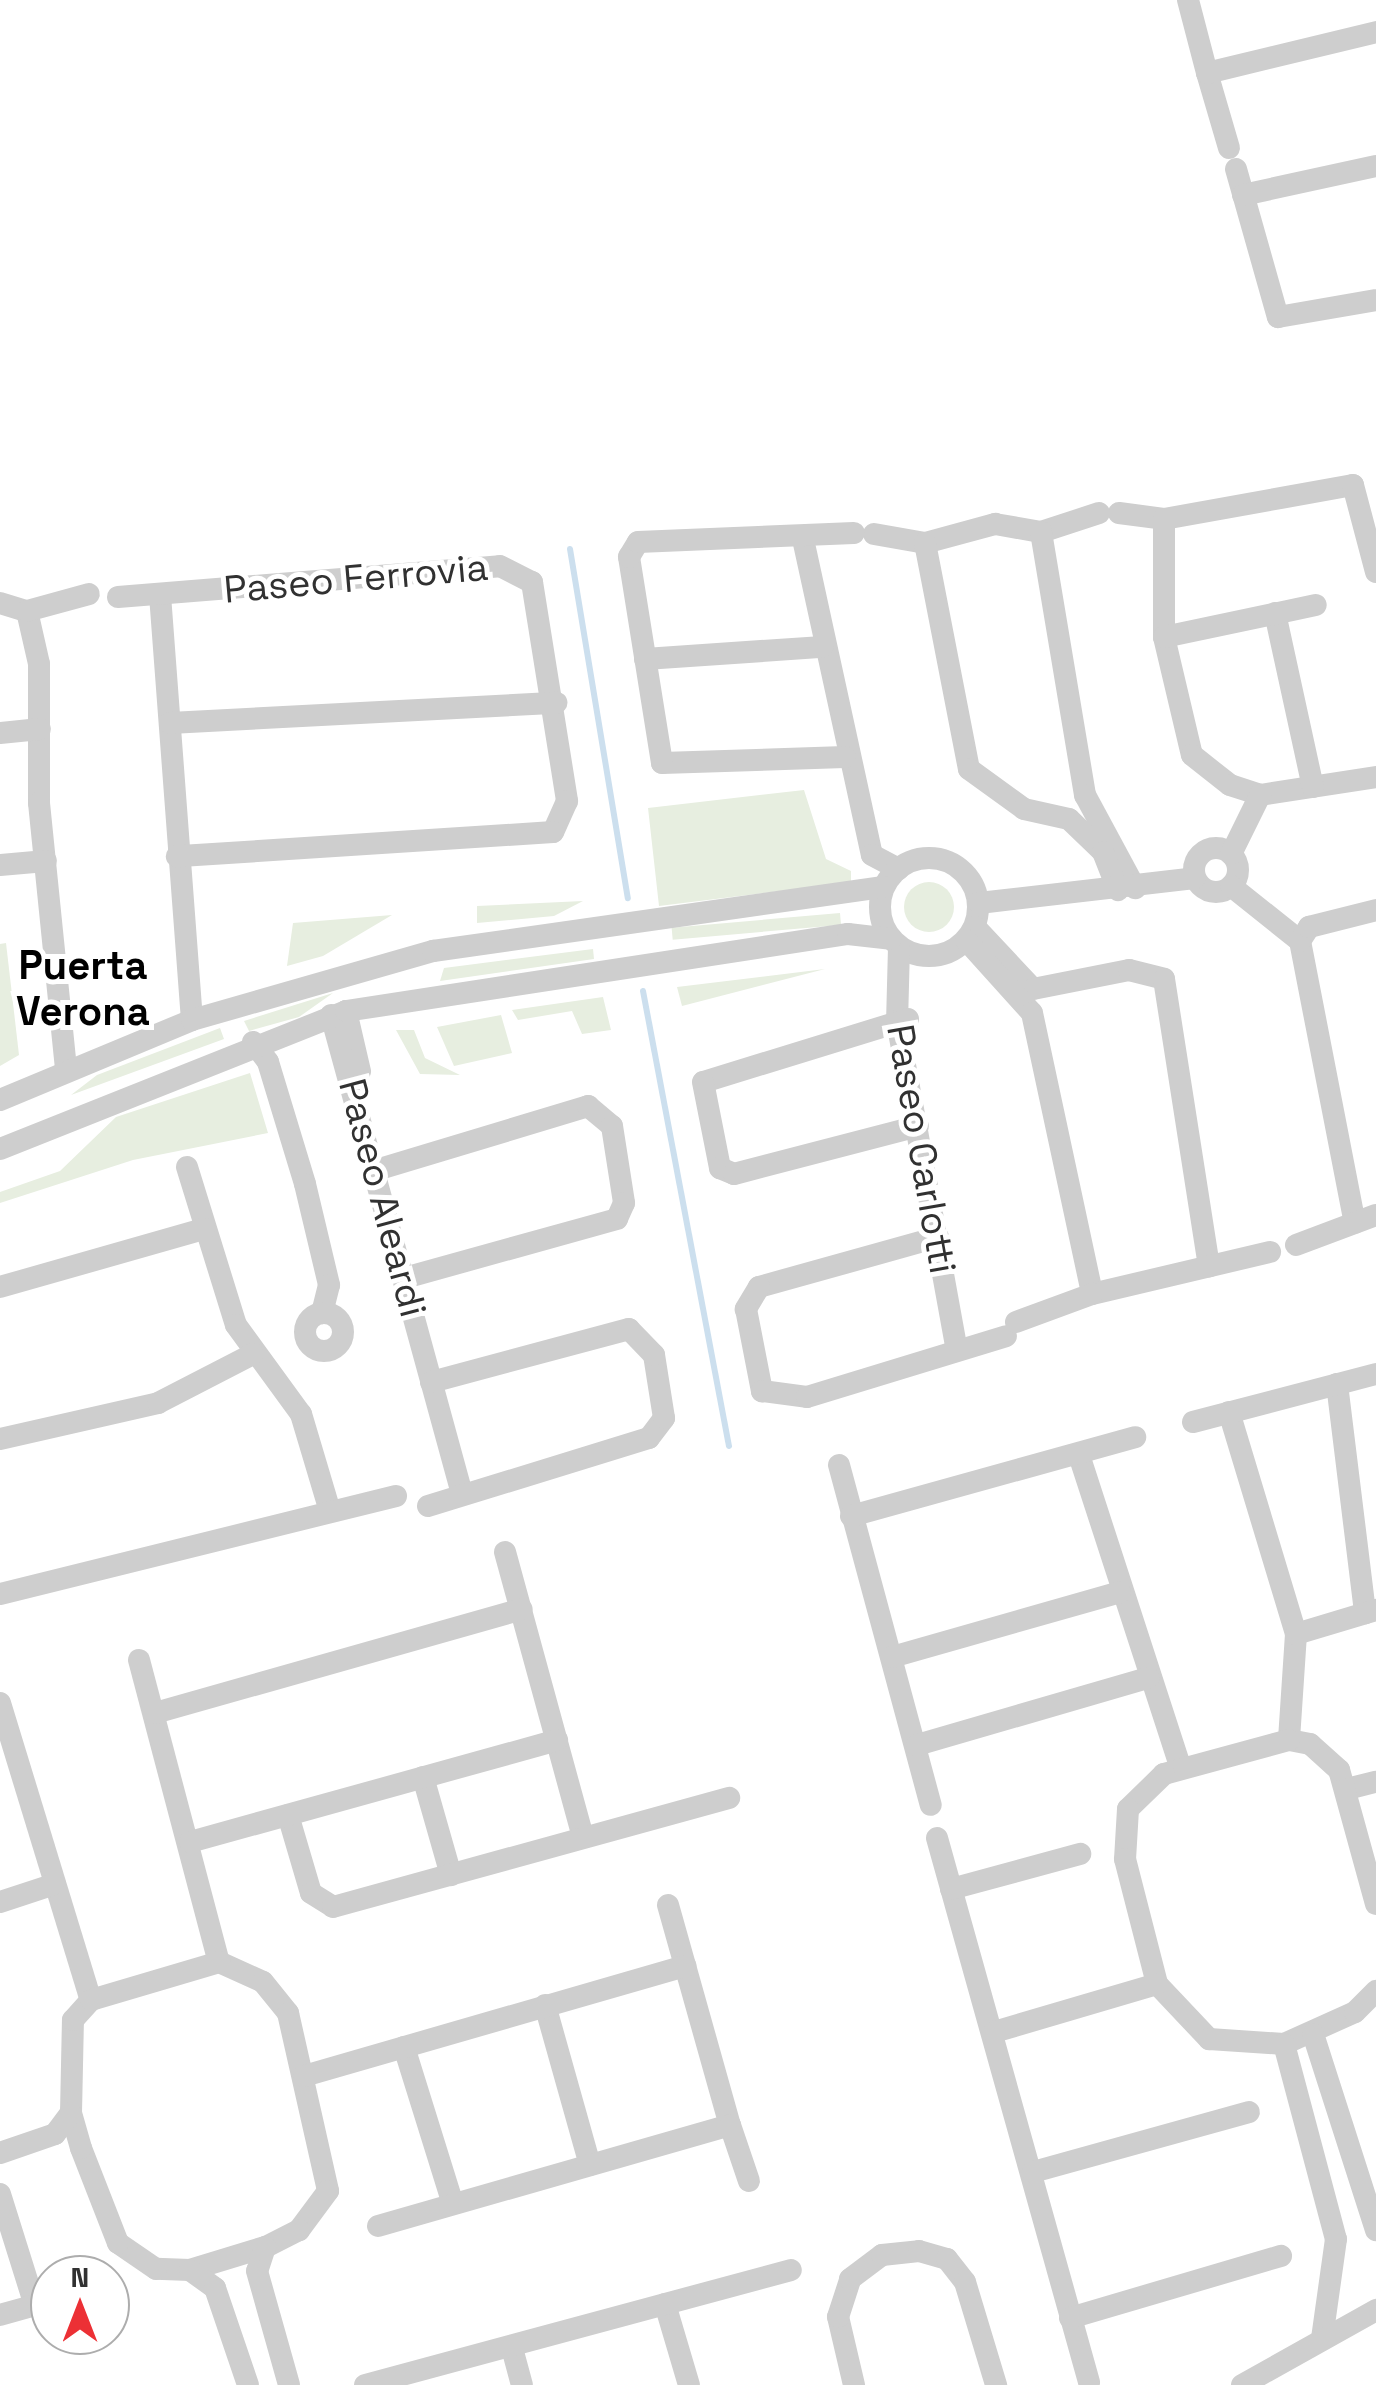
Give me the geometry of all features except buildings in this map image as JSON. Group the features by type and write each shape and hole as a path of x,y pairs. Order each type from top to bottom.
{"street":[{"path":"1188,0 1278,318 1376,300"},
{"path":"1207,73 1376,32"},
{"path":"1243,195 1376,166"},
{"path":"845,757 666,765 654,752 633,545 864,533 925,543 994,524 1041,532 1109,513 1164,520 1376,478"},
{"path":"1353,484 1376,572"},
{"path":"1164,520 1164,637 1192,754 1252,792 1376,777"},
{"path":"1041,532 1085,794 1127,889"},
{"path":"803,539 845,757 872,855 891,878 900,948"},
{"path":"925,543 969,769 1024,809 1069,819 1103,852 1127,889"},
{"name":"Paseo Ferrovia","path":"160,595 523,570 556,703 567,801 553,832 177,856"},
{"path":"0,603 26,612 89,594"},
{"path":"118,597 160,595 192,1020"},
{"path":"1164,637 1316,605"},
{"path":"26,612 40,730 46,861 66,1070"},
{"path":"1276,613 1313,787"},
{"path":"645,658 823,647"},
{"path":"170,723 556,703"},
{"path":"0,733 40,730"},
{"path":"1252,792 1224,851 1230,886 1300,941 1365,1219 1296,1246"},
{"path":"1069,819 1085,794"},
{"path":"1195,878 1198,857 1224,851"},
{"path":"0,1100 192,1020 433,951 648,925 891,878 917,859 958,867 973,923 1029,994 1092,1294"},
{"path":"0,864 46,861"},
{"path":"0,1148 253,1042 339,1013 439,990 848,934 900,948 946,954 973,923 1195,878 1211,891 1230,886"},
{"path":"1300,941 1308,927 1376,910"},
{"name":"Paseo Carlotti","path":"900,948 907,1056 957,1350"},
{"path":"433,951 439,990"},
{"path":"1029,994 1129,970 1164,979 1209,1267"},
{"name":"Paseo Aleardi","path":"339,1013 470,1491"},
{"path":"903,1020 708,1076 712,1128 720,1168 734,1174 918,1126"},
{"path":"253,1042 268,1062 305,1184 329,1285 322,1313"},
{"path":"380,1170 588,1106 612,1126 624,1202 617,1219 410,1276"},
{"path":"187,1167 204,1230 253,1354 301,1414 329,1508"},
{"path":"0,1287 204,1230"},
{"path":"938,1238 759,1287 746,1323 762,1391 787,1401 957,1350 1092,1294 1270,1252"},
{"path":"428,1506 656,1434 664,1418 654,1355 629,1329 437,1380"},
{"path":"0,1439 158,1403 253,1354"},
{"path":"1193,1422 1376,1374"},
{"path":"1296,1634 1371,1611 1336,1384"},
{"path":"1229,1412 1296,1634 1290,1740"},
{"path":"851,1516 1135,1437"},
{"path":"1079,1455 1148,1678 1181,1768"},
{"path":"839,1465 931,1804"},
{"path":"0,1594 329,1508 396,1496"},
{"path":"505,1552 584,1838"},
{"path":"892,1658 1120,1592"},
{"path":"154,1714 522,1609"},
{"path":"140,1660 219,1962"},
{"path":"917,1745 1148,1678"},
{"path":"0,1703 9,1760 91,2000"},
{"path":"190,1842 557,1740"},
{"path":"1376,1904 1347,1789 1324,1752 1290,1740 1181,1768 1149,1785 1128,1809 1123,1835 1157,1984 1210,2039 1284,2044 1313,2034 1376,1991"},
{"path":"423,1777 452,1875"},
{"path":"1347,1789 1376,1782"},
{"path":"288,1815 322,1906 452,1875 729,1798"},
{"path":"938,1838 1089,2382"},
{"path":"952,1889 1080,1854"},
{"path":"0,1902 52,1885"},
{"path":"668,1905 749,2181"},
{"path":"219,1962 263,1982 288,2014 328,2191 299,2230 265,2247 190,2270 156,2268 118,2244 81,2148 71,2113 69,2039 91,2000 219,1962"},
{"path":"304,2076 685,1966"},
{"path":"994,2032 1157,1984"},
{"path":"546,2006 590,2165"},
{"path":"1313,2034 1376,2230"},
{"path":"1284,2044 1336,2239 1322,2339"},
{"path":"404,2046 454,2204"},
{"path":"1033,2172 1249,2112"},
{"path":"0,2152 55,2134 71,2113"},
{"path":"378,2226 730,2125"},
{"path":"0,2162 55,2144 81,2148"},
{"path":"0,2194 30,2268"},
{"path":"265,2247 257,2272 290,2385"},
{"path":"854,2385 840,2330 843,2296 856,2270 882,2256 919,2251 947,2259 965,2282 996,2385"},
{"path":"1070,2318 1281,2256"},
{"path":"190,2270 215,2288 248,2385"},
{"path":"365,2385 791,2270"},
{"path":"0,2315 30,2302"},
{"path":"665,2304 689,2385"},
{"path":"1242,2385 1376,2310"},
{"path":"512,2348 522,2385"}],"shaded area":[{"path":"804,790 826,859 851,871 851,882 659,906 648,808"},
{"path":"929,882 946,890 954,907 946,924 929,932 912,924 904,907 912,890"},
{"path":"583,901 554,916 477,923 477,906"},
{"path":"840,913 841,925 673,940 672,928"},
{"path":"392,915 323,956 287,966 293,923"},
{"path":"6,943 19,1055 0,1066 0,944"},
{"path":"593,949 594,959 440,981 444,968"},
{"path":"825,969 682,1006 677,987"},
{"path":"333,993 299,1017 249,1031 244,1021"},
{"path":"603,997 611,1030 582,1034 572,1011 518,1020 512,1010"},
{"path":"501,1015 512,1053 454,1066 437,1027"},
{"path":"220,1028 224,1039 71,1095 97,1075"},
{"path":"396,1030 414,1030 425,1058 460,1075 420,1074"},
{"path":"250,1073 268,1133 133,1160 0,1203 0,1192 60,1171 116,1117"}],"waterway":[{"path":"570,549 628,898"},
{"path":"643,991 729,1446"}],"district":[{"name":"Puerta Verona","path":"83,989"}]}
